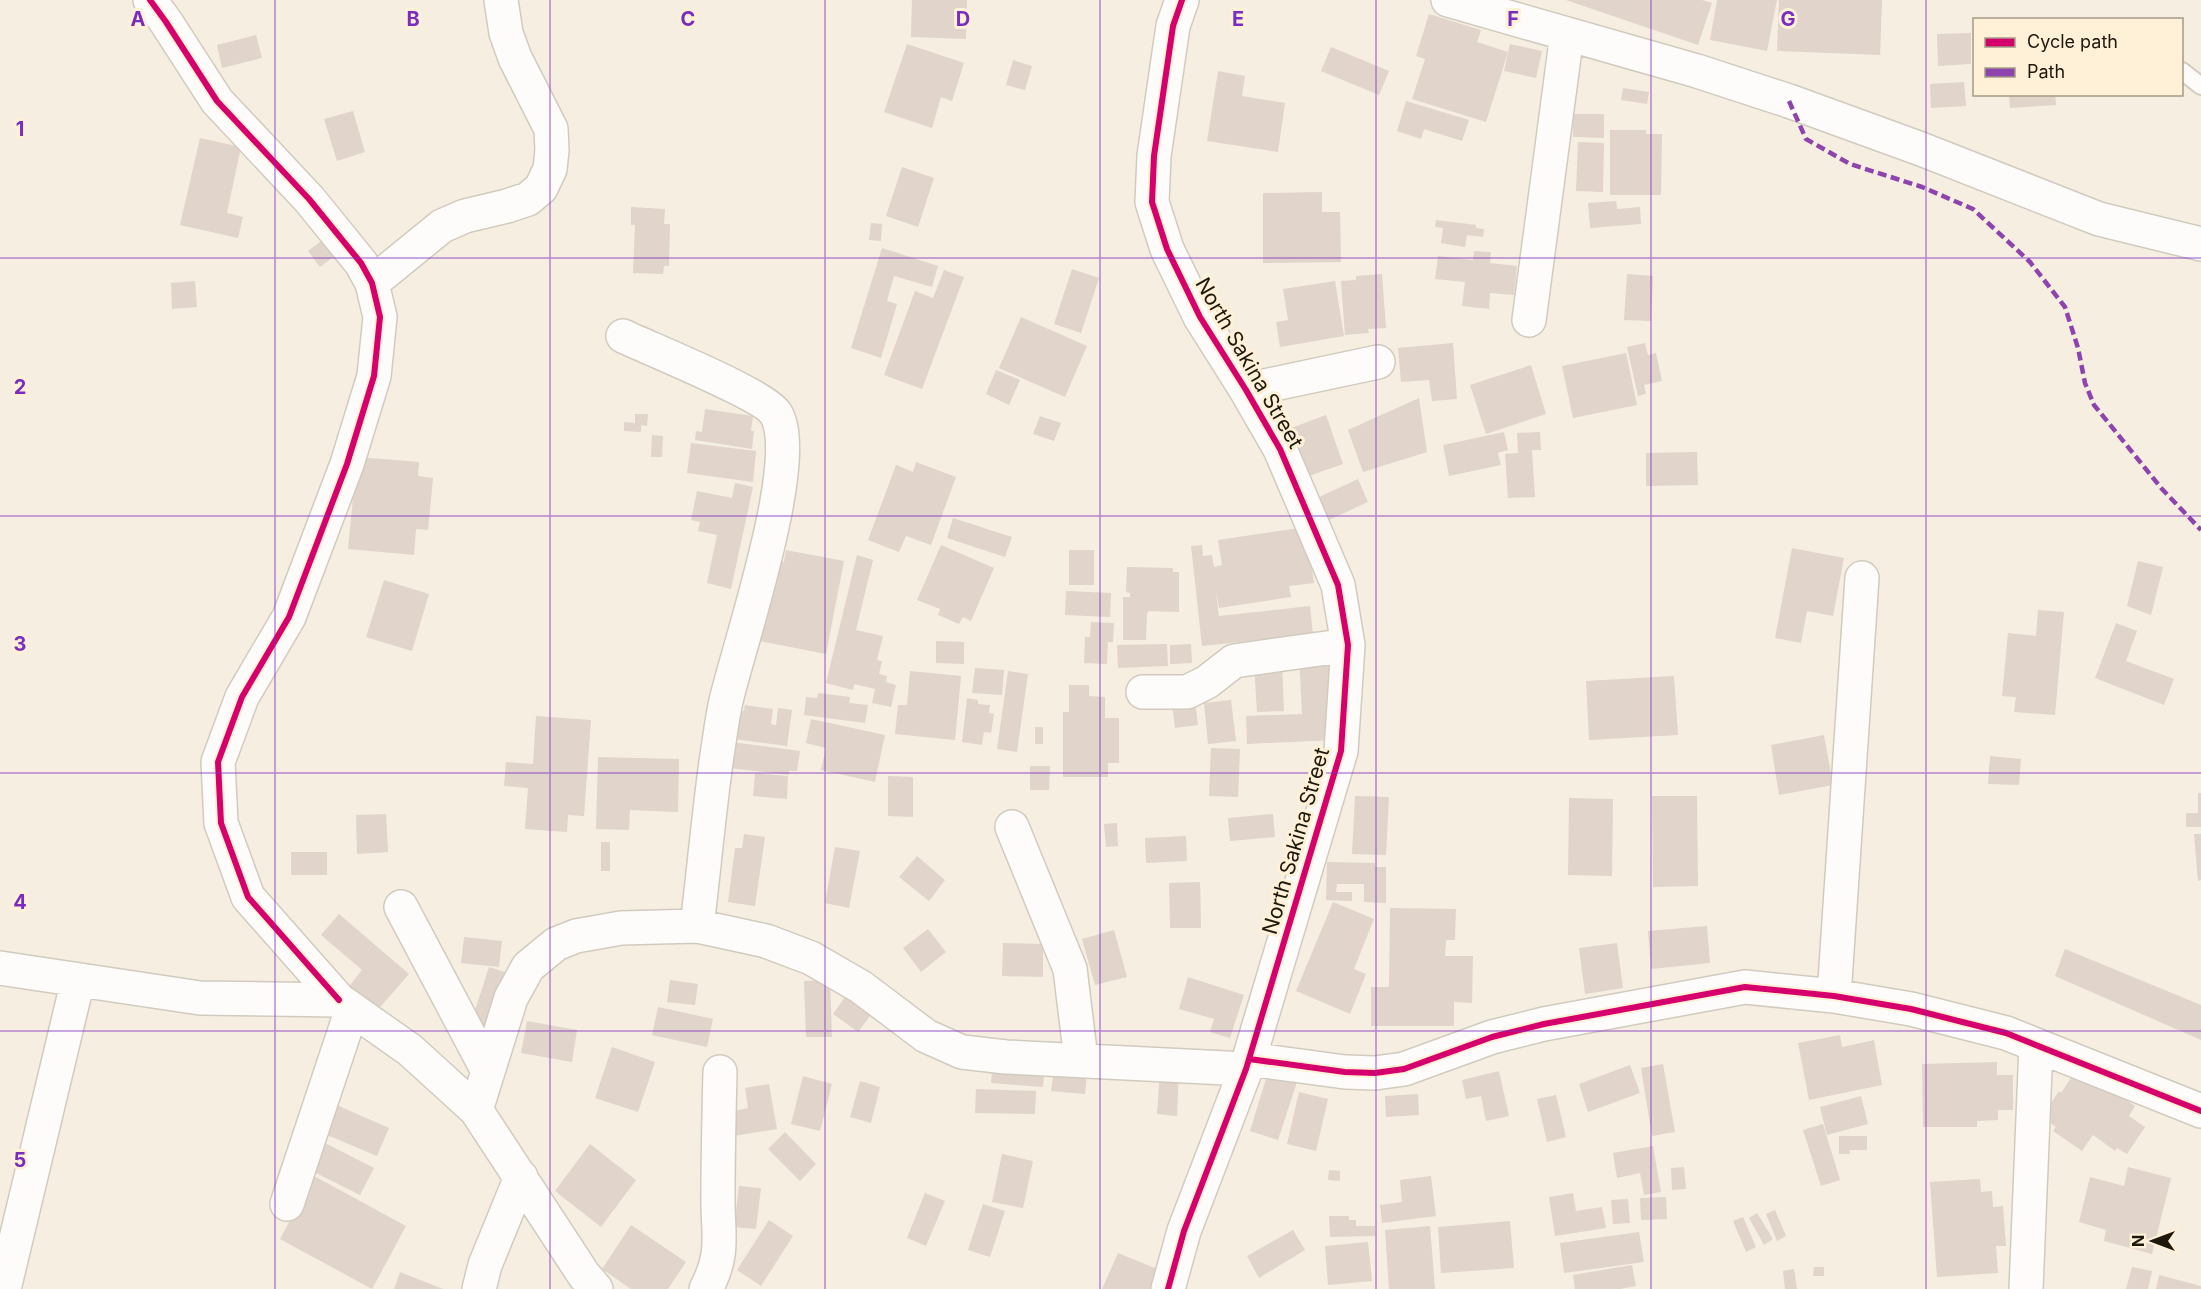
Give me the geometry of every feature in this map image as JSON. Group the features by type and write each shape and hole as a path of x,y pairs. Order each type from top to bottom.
{"street":[{"path":"150,0 217,102 309,199 361,263 372,283 380,317 374,376 347,464 289,618 242,697 218,762 221,824 248,897 346,1004 410,1050 476,1110 584,1275 596,1289"},
{"path":"372,283 442,226 465,216 528,199 541,188 550,169 552,150 550,129 515,57 506,33 501,0"},
{"name":"North Sakina Street","path":"1168,1289 1184,1231 1248,1064 1341,751 1348,645 1338,585 1280,449 1200,317 1167,249 1152,202 1154,156 1173,26 1182,0"},
{"path":"1448,0 1697,71 1921,149 2100,219 2201,244"},
{"path":"1529,320 1567,34"},
{"path":"623,336 730,384 763,402 776,413 782,431 784,457 778,497 742,647 726,701 713,785 697,926"},
{"path":"1246,390 1378,362"},
{"path":"1834,996 1862,578"},
{"path":"1143,692 1187,692 1207,682 1234,662 1348,645"},
{"path":"1012,827 1070,969 1081,1059"},
{"path":"401,907 488,1071"},
{"path":"476,1110 511,998 528,968 556,944 576,936 621,928 697,926 766,941 811,958 861,987 926,1036 962,1052 1006,1057 1248,1064 1375,1073 1404,1069 1492,1037 1544,1024 1745,987 1834,996 1911,1009 2006,1033 2201,1111"},
{"path":"0,968 200,998 346,1004"},
{"path":"4,1289 78,980"},
{"path":"287,1204 346,1004"},
{"path":"2026,1289 2036,1045"},
{"path":"706,1289 716,1271 720,1236 717,1199 720,1072"},
{"path":"479,1289 486,1265 521,1177"}],"lane":[{"path":"2183,72 2201,86"}],"building":[{"path":"912,0 967,0 966,39 911,37"},
{"path":"1566,0 1702,0 1712,3 1698,45"},
{"path":"1717,0 1777,0 1767,51 1710,40"},
{"path":"1779,0 1882,0 1880,55 1777,51"},
{"path":"1429,14 1481,30 1477,42 1508,52 1486,122 1412,99 1425,59 1416,56"},
{"path":"1971,33 1971,64 1938,66 1937,34"},
{"path":"256,35 262,58 222,68 217,45"},
{"path":"907,44 964,63 952,101 941,97 932,128 884,112"},
{"path":"1510,44 1542,51 1536,78 1504,71"},
{"path":"1331,47 1389,71 1379,95 1321,71"},
{"path":"1013,60 1032,66 1025,90 1006,85"},
{"path":"1218,71 1245,76 1242,96 1285,103 1278,152 1207,141"},
{"path":"1964,82 1966,106 1931,108 1930,84"},
{"path":"1623,88 1649,92 1647,104 1621,100"},
{"path":"2009,96 2055,96 2056,105 2010,108"},
{"path":"1406,101 1469,120 1462,141 1424,129 1421,139 1397,131"},
{"path":"353,111 365,152 337,161 324,119"},
{"path":"1573,114 1604,114 1604,138 1573,137"},
{"path":"1610,130 1646,130 1646,134 1662,134 1661,195 1610,195"},
{"path":"200,138 241,147 227,213 243,217 238,238 180,225"},
{"path":"1578,142 1604,143 1603,192 1576,191"},
{"path":"902,167 934,178 918,227 886,216"},
{"path":"1322,192 1322,212 1340,212 1341,262 1263,263 1263,193"},
{"path":"1616,201 1617,209 1640,207 1641,224 1590,228 1588,203"},
{"path":"631,207 665,209 664,224 670,224 669,266 664,266 663,274 633,273 635,225 631,225"},
{"path":"1436,220 1476,225 1476,228 1484,229 1483,237 1467,235 1465,247 1441,243 1443,228 1435,227"},
{"path":"871,223 882,224 881,241 869,240"},
{"path":"329,235 341,251 320,267 308,251"},
{"path":"882,248 938,266 932,287 894,276 887,301 897,304 881,358 851,348"},
{"path":"1474,251 1491,252 1490,263 1517,266 1514,295 1490,293 1489,309 1462,306 1465,282 1435,279 1438,256 1473,260"},
{"path":"1072,269 1099,278 1081,333 1054,324"},
{"path":"944,270 964,277 922,389 884,375 915,291 933,298"},
{"path":"1382,274 1386,328 1368,329 1369,333 1345,335 1341,281 1356,280 1356,276"},
{"path":"1627,274 1653,276 1651,321 1624,320"},
{"path":"195,281 197,307 172,309 171,283"},
{"path":"1335,281 1344,336 1280,347 1276,322 1288,320 1283,289"},
{"path":"1021,317 1087,346 1065,397 999,368"},
{"path":"1453,343 1457,399 1432,401 1429,380 1401,382 1398,348"},
{"path":"1645,343 1648,355 1656,353 1662,381 1644,385 1646,394 1638,396 1627,347"},
{"path":"1626,353 1637,405 1573,418 1562,366"},
{"path":"1531,365 1546,414 1486,434 1470,385"},
{"path":"996,370 1020,380 1009,405 986,394"},
{"path":"1419,398 1427,452 1363,472 1348,430"},
{"path":"705,409 753,416 752,449 695,440 696,431 702,432"},
{"path":"635,414 648,414 647,426 641,425 641,432 624,431 624,422 635,423"},
{"path":"1326,415 1343,464 1303,478 1286,430"},
{"path":"1040,416 1061,423 1054,441 1033,434"},
{"path":"1504,432 1508,450 1498,453 1501,465 1449,476 1443,445"},
{"path":"1540,432 1541,450 1532,450 1535,497 1508,498 1505,454 1518,453 1517,433"},
{"path":"652,435 663,436 662,457 651,457"},
{"path":"691,443 756,451 753,482 687,473"},
{"path":"1697,452 1698,485 1646,486 1646,453"},
{"path":"357,457 419,462 418,476 433,478 428,530 416,529 414,555 348,549"},
{"path":"916,462 956,477 931,545 906,536 899,552 868,540 896,465 913,472"},
{"path":"1358,479 1368,502 1329,520 1319,497"},
{"path":"735,483 753,487 731,589 707,583 717,535 698,531 700,522 691,520 697,491 732,498"},
{"path":"953,518 1012,537 1005,557 947,538"},
{"path":"1306,527 1314,583 1289,586 1291,597 1219,608 1216,591 1219,616 1310,606 1313,634 1202,646 1191,546 1202,545 1203,556 1212,555 1214,567 1222,565 1218,540"},
{"path":"941,545 994,568 971,621 963,617 959,624 938,615 940,609 917,600"},
{"path":"1792,548 1844,558 1833,616 1807,611 1801,643 1775,638"},
{"path":"786,550 844,561 826,654 754,640 769,559 784,562"},
{"path":"1069,550 1094,550 1094,585 1069,585"},
{"path":"857,555 873,560 856,630 883,636 877,660 882,661 879,674 887,676 886,682 896,685 891,707 872,703 875,689 854,684 853,690 826,683"},
{"path":"2138,561 2163,567 2151,615 2127,606"},
{"path":"1127,567 1173,568 1173,572 1179,572 1179,612 1149,611 1146,640 1123,640 1123,597 1130,597 1130,593 1126,592"},
{"path":"384,580 429,594 412,651 366,637"},
{"path":"1066,591 1111,593 1110,617 1065,615"},
{"path":"2038,610 2064,612 2055,715 2014,712 2016,697 2002,696 2008,633 2036,636"},
{"path":"1091,622 1114,623 1113,642 1108,642 1107,664 1084,663 1085,637 1090,637"},
{"path":"2116,623 2137,631 2126,661 2174,679 2164,705 2095,678"},
{"path":"936,641 964,642 964,664 936,663"},
{"path":"1167,644 1168,666 1118,668 1117,645"},
{"path":"1191,644 1192,663 1170,664 1170,645"},
{"path":"1331,655 1335,740 1247,744 1246,716 1302,714 1299,656"},
{"path":"1282,662 1284,711 1257,712 1254,664"},
{"path":"975,668 1004,670 1002,695 972,693"},
{"path":"910,671 961,676 955,740 895,734 898,705 907,705"},
{"path":"1008,671 1028,674 1017,752 997,749"},
{"path":"1674,676 1678,735 1589,740 1586,681"},
{"path":"1069,685 1089,685 1089,696 1105,697 1105,718 1119,718 1119,763 1108,763 1108,777 1063,777 1063,712 1069,712"},
{"path":"818,693 850,697 849,703 868,705 865,723 804,715 806,697 817,698"},
{"path":"967,698 978,700 978,704 990,705 989,713 994,714 991,733 984,732 982,745 962,742"},
{"path":"1231,700 1236,741 1208,744 1204,703"},
{"path":"1195,701 1198,725 1175,728 1172,704"},
{"path":"745,705 773,709 771,724 776,725 778,708 792,710 787,746 726,738 738,711 744,711"},
{"path":"536,716 591,720 584,816 568,815 567,832 525,829 528,788 504,786 506,762 533,764"},
{"path":"811,719 885,735 875,782 821,770 826,748 806,743"},
{"path":"1035,727 1043,727 1043,744 1035,744"},
{"path":"1824,735 1833,785 1779,795 1771,745"},
{"path":"723,741 800,751 797,771 789,771 789,775 720,767"},
{"path":"1211,748 1240,749 1238,797 1209,796"},
{"path":"1990,756 2021,759 2019,785 1988,784"},
{"path":"598,757 679,759 678,812 630,810 629,830 596,829"},
{"path":"1030,766 1050,766 1049,790 1030,790"},
{"path":"755,773 788,776 787,799 753,796"},
{"path":"888,776 913,777 913,817 888,816"},
{"path":"2198,793 2201,793 2201,827 2186,827 2186,813 2198,813"},
{"path":"1355,796 1389,797 1386,855 1352,854"},
{"path":"1652,796 1697,796 1698,886 1653,887"},
{"path":"1569,798 1613,799 1612,876 1568,875"},
{"path":"386,814 388,852 357,854 356,815"},
{"path":"1273,814 1275,837 1230,841 1228,818"},
{"path":"1117,823 1118,846 1106,847 1104,824"},
{"path":"744,834 765,837 755,906 728,902 735,848 742,848"},
{"path":"2194,834 2201,834 2201,880 2198,881"},
{"path":"1186,836 1187,861 1146,863 1145,838"},
{"path":"601,842 610,842 610,871 601,871"},
{"path":"835,847 860,851 849,908 825,903"},
{"path":"291,852 327,852 327,875 291,875"},
{"path":"917,856 945,880 929,901 899,877"},
{"path":"1327,862 1375,863 1375,867 1386,867 1386,903 1364,902 1364,884 1337,884 1336,892 1352,892 1352,901 1326,900"},
{"path":"1200,882 1201,928 1170,928 1169,883"},
{"path":"1333,902 1374,919 1354,969 1366,974 1350,1014 1296,991"},
{"path":"1390,908 1456,909 1455,940 1446,940 1445,956 1473,956 1472,1003 1454,1002 1454,1026 1371,1026 1371,987 1389,987"},
{"path":"339,914 409,974 375,1013 347,989 362,970 321,935"},
{"path":"1707,926 1710,963 1651,969 1648,931"},
{"path":"928,929 946,952 921,972 903,948"},
{"path":"1114,930 1127,977 1095,985 1082,939"},
{"path":"464,937 502,941 499,967 461,963"},
{"path":"1003,943 1043,944 1043,977 1002,976"},
{"path":"1617,943 1623,988 1585,994 1579,948"},
{"path":"2065,949 2201,1005 2201,1040 2055,976"},
{"path":"489,967 511,974 491,1036 469,1029"},
{"path":"1188,977 1244,995 1230,1038 1210,1032 1214,1019 1179,1009"},
{"path":"670,980 698,984 695,1005 667,1002"},
{"path":"830,980 832,1037 806,1037 804,981"},
{"path":"850,990 876,1008 858,1032 833,1014"},
{"path":"658,1007 713,1019 707,1047 652,1035"},
{"path":"527,1021 577,1030 572,1062 521,1053"},
{"path":"1840,1035 1842,1047 1874,1040 1882,1085 1809,1100 1798,1043"},
{"path":"612,1047 655,1062 638,1112 595,1098"},
{"path":"993,1059 1045,1063 1043,1087 991,1083"},
{"path":"1055,1062 1088,1065 1085,1094 1051,1091"},
{"path":"1997,1062 1997,1075 2013,1075 2013,1110 1998,1110 1998,1120 1977,1121 1977,1127 1923,1127 1922,1064"},
{"path":"1663,1064 1675,1132 1652,1136 1641,1068"},
{"path":"1630,1065 1640,1093 1588,1112 1579,1084"},
{"path":"1269,1069 1298,1079 1278,1140 1250,1131"},
{"path":"1160,1070 1179,1071 1177,1116 1157,1114"},
{"path":"1499,1071 1509,1116 1486,1121 1481,1096 1466,1099 1462,1080"},
{"path":"2075,1072 2102,1090 2105,1085 2135,1106 2129,1116 2145,1127 2127,1154 2117,1148 2115,1151 2093,1135 2082,1151 2053,1131 2056,1127 2042,1117"},
{"path":"803,1076 832,1084 820,1131 791,1124"},
{"path":"860,1081 880,1087 871,1123 850,1117"},
{"path":"769,1084 777,1129 734,1136 730,1112 748,1108 745,1088"},
{"path":"976,1089 1036,1091 1035,1114 975,1113"},
{"path":"1299,1092 1328,1099 1316,1151 1287,1144"},
{"path":"1418,1094 1419,1115 1386,1117 1385,1096"},
{"path":"1556,1095 1566,1137 1547,1142 1537,1099"},
{"path":"1861,1096 1868,1124 1827,1135 1820,1107"},
{"path":"332,1103 389,1128 377,1156 320,1132"},
{"path":"1823,1124 1840,1180 1821,1186 1803,1130"},
{"path":"785,1132 816,1164 800,1181 768,1149"},
{"path":"1839,1136 1867,1136 1867,1150 1850,1150 1850,1154 1839,1154"},
{"path":"319,1140 374,1168 360,1195 306,1168"},
{"path":"590,1144 636,1180 601,1227 555,1191"},
{"path":"1653,1146 1661,1192 1644,1195 1640,1173 1617,1178 1613,1153"},
{"path":"1002,1154 1033,1161 1023,1208 992,1202"},
{"path":"1684,1167 1686,1189 1672,1190 1671,1168"},
{"path":"2128,1167 2171,1178 2152,1254 2104,1241 2106,1230 2079,1222 2090,1177 2124,1186"},
{"path":"1329,1170 1340,1171 1340,1181 1328,1180"},
{"path":"314,1176 406,1226 372,1289 280,1239"},
{"path":"1431,1176 1436,1216 1382,1223 1380,1205 1402,1202 1400,1180"},
{"path":"1980,1179 1981,1192 1992,1191 1993,1207 2003,1206 2006,1246 1996,1246 1998,1273 1937,1277 1930,1182"},
{"path":"739,1186 761,1188 756,1229 734,1227"},
{"path":"925,1193 945,1201 926,1246 907,1238"},
{"path":"1573,1193 1576,1211 1602,1207 1606,1228 1555,1236 1549,1197"},
{"path":"1666,1197 1667,1219 1641,1220 1640,1198"},
{"path":"1628,1199 1630,1223 1613,1224 1611,1200"},
{"path":"983,1204 1005,1211 990,1257 968,1250"},
{"path":"1775,1210 1786,1236 1777,1241 1766,1214"},
{"path":"1757,1213 1773,1239 1764,1245 1749,1218"},
{"path":"1329,1216 1349,1216 1349,1220 1356,1220 1356,1226 1375,1226 1375,1236 1330,1237"},
{"path":"1743,1217 1756,1247 1746,1252 1733,1221"},
{"path":"769,1220 793,1236 761,1286 737,1270"},
{"path":"1510,1221 1514,1268 1441,1273 1438,1227"},
{"path":"631,1225 686,1262 668,1289 631,1289 602,1269"},
{"path":"1430,1226 1435,1289 1389,1289 1385,1230"},
{"path":"1293,1230 1305,1250 1259,1278 1247,1256"},
{"path":"1639,1232 1644,1262 1564,1273 1560,1243"},
{"path":"1368,1242 1372,1281 1328,1285 1325,1246"},
{"path":"1118,1253 1167,1273 1161,1289 1102,1289"},
{"path":"1632,1265 1636,1286 1620,1289 1575,1289 1573,1275"},
{"path":"1814,1267 1824,1267 1824,1276 1813,1276"},
{"path":"2132,1267 2152,1271 2148,1289 2126,1289"},
{"path":"1794,1269 1797,1289 1785,1289 1783,1271"},
{"path":"400,1272 443,1289 394,1289"},
{"path":"2159,1275 2201,1286 2201,1289 2156,1289"}],"marked path":[{"path":"1789,101 1806,139 1850,164 1922,187 1973,209 2030,262 2065,307 2078,348 2085,383 2094,405 2162,489 2201,530"}],"cycle path":[{"path":"150,0 217,101 309,199 361,263 372,283 380,317 374,376 347,464 289,617 242,697 218,762 221,823 248,897 339,1000"},
{"path":"1168,1289 1184,1231 1246,1069 1341,751 1348,645 1338,585 1280,449 1200,317 1167,249 1152,202 1154,156 1173,26 1182,0"},
{"path":"1249,1059 1345,1072 1375,1073 1404,1069 1492,1037 1544,1024 1745,987 1834,996 1911,1009 2006,1033 2201,1111"}]}
